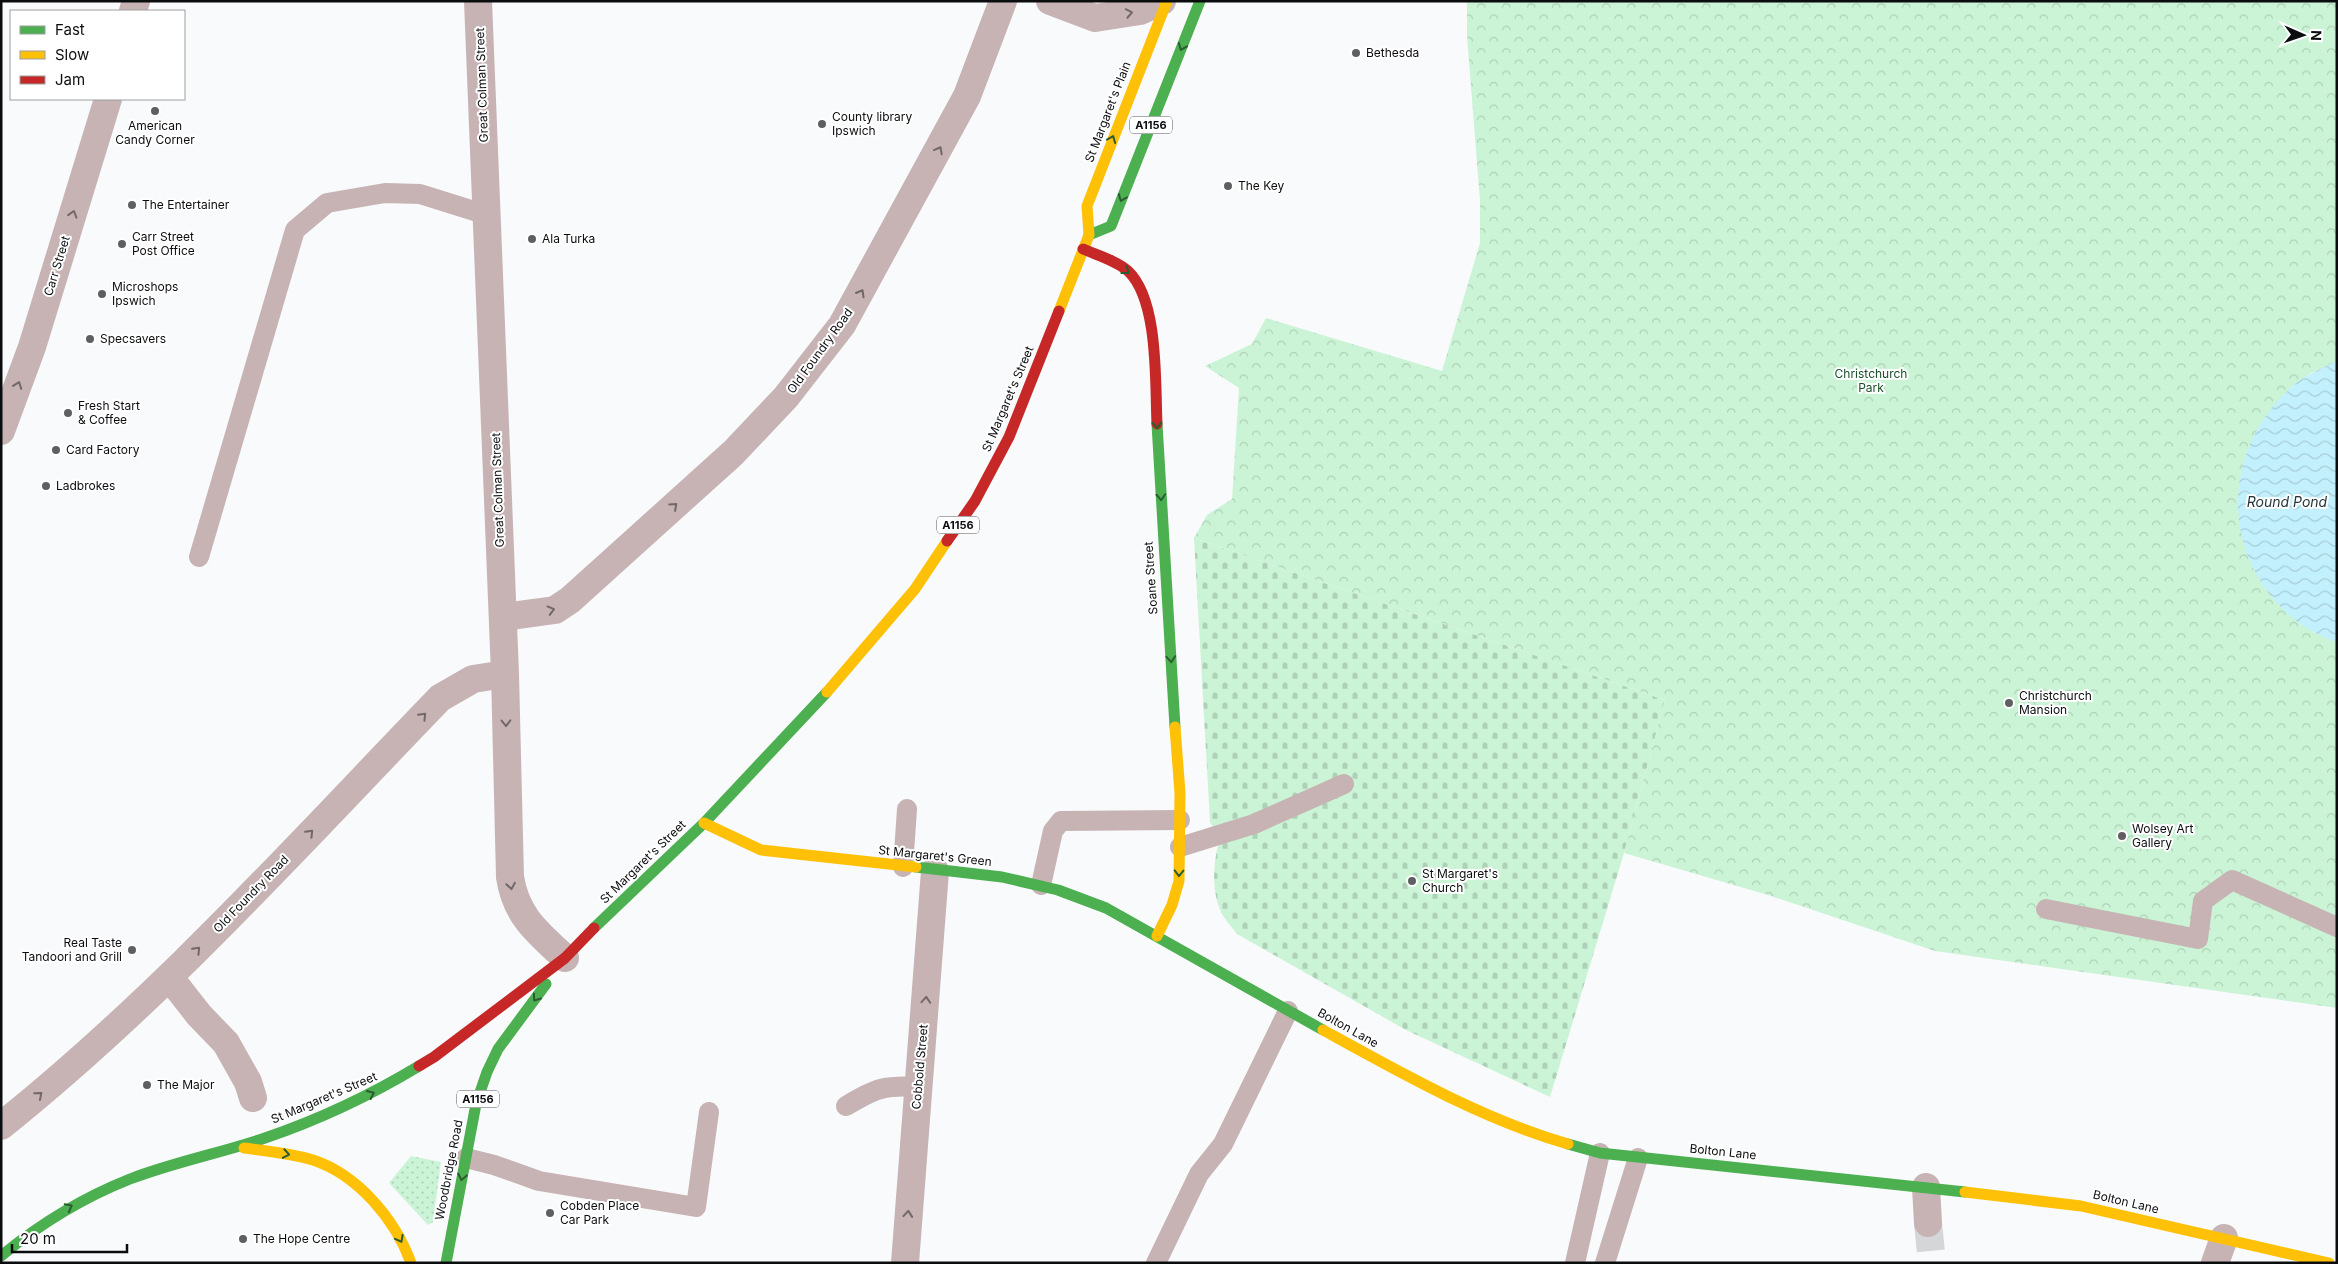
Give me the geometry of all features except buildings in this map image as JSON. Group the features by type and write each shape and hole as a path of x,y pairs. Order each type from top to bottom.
{"main road":[{"name":"St Margaret's Plain","path":"1083,249 1089,235 1087,206 1167,1"},
{"name":"A1156","path":"1089,235 1111,226 1200,1"},
{"name":"Soane Street","path":"1083,249 1126,269 1134,277 1140,286 1152,326 1162,536 1180,793 1179,881 1172,905 1157,936"},
{"name":"St Margaret's Street","path":"1,1256 41,1224 94,1194 132,1178 238,1147 326,1114 374,1093 398,1080 468,1033 565,958 635,887 704,823 818,702 914,589 975,501 1009,437 1083,249"},
{"name":"St Margaret's Green","path":"704,823 751,847 761,850 1002,877 1041,885 1106,908 1157,936"},
{"name":"Bolton Lane","path":"1157,936 1383,1063 1471,1106 1541,1136 1600,1153 1926,1187 2081,1206 2220,1251 2329,1263"},
{"name":"Woodbridge Road","path":"446,1263 476,1104 498,1049 565,958"},
{"name":"A1156","path":"238,1147 290,1154 323,1164 355,1185 402,1238 411,1263"}],"street":[{"name":"Great Colman Street","path":"478,1 503,617 510,877 512,894 528,923 565,958"},
{"name":"Old Foundry Road","path":"503,617 555,610 570,600 733,453 811,368 842,325 862,291 967,96 1003,1"},
{"path":"1050,1 1095,18 1140,11 1162,1"},
{"name":"Carr Street","path":"1,431 32,347 108,100"},
{"name":"Old Foundry Road","path":"1,1126 88,1054 170,978 440,698 474,679 505,674"},
{"name":"Cobbold Street","path":"905,1263 936,871"},
{"path":"170,978 199,1015 226,1043 248,1082 253,1098"},
{"path":"1926,1187 1928,1223"}],"lane":[{"path":"199,557 295,230 328,203 385,193 420,194 487,215"},
{"path":"1180,847 1254,824 1344,784"},
{"path":"903,867 907,809"},
{"path":"1041,885 1053,831 1061,821 1180,820"},
{"path":"2046,909 2198,939 2203,901 2232,880 2337,927"},
{"path":"1156,1263 1199,1174 1223,1144 1288,1011"},
{"path":"846,1106 873,1090 892,1085 919,1087"},
{"path":"466,1158 494,1165 539,1181 696,1207 709,1112"},
{"path":"1575,1263 1600,1153"},
{"path":"1606,1263 1638,1158"}],"green space":[{"name":"Christchurch Park","path":"1467,1 2337,1 2337,362 2311,373 2290,388 2311,631 2337,642 2337,1008 1935,951 1768,895 1624,853 1665,700 1194,538 1207,515 1232,499 1239,388 1205,366 1252,344 1266,318 1442,371 1480,243 1480,201 1467,36"},
{"path":"1194,538 1665,700 1624,853 1550,1097 1406,1030 1237,934 1223,915 1214,885 1216,857 1220,839 1210,822"},
{"path":"411,1156 441,1162 433,1222 428,1225 389,1183"}],"water":[{"name":"Round Pond","path":"2337,362 2337,642 2306,628 2296,621 2279,606 2265,588 2251,564 2242,538 2238,511 2239,485 2245,459 2255,434 2270,410 2294,385 2310,374"}],"tunnel":[{"path":"1928,1223 1932,1263"}],"traffic: fast":[{"path":"1089,235 1111,226 1200,1"},
{"path":"1157,424 1175,727"},
{"path":"594,928 704,823 827,692"},
{"path":"916,867 1002,877 1058,890 1106,908 1323,1030"},
{"path":"446,1263 476,1104 487,1072 498,1049 546,984"},
{"path":"1,1256 62,1212 112,1186 147,1173 285,1131 363,1097 419,1066"},
{"path":"1568,1144 1600,1153 1965,1192"}],"traffic: slow":[{"path":"1059,311 1089,235 1087,206 1167,1"},
{"path":"827,692 915,589 947,541"},
{"path":"1157,936 1172,905 1179,881 1180,793 1175,727"},
{"path":"704,823 761,850 916,867"},
{"path":"1323,1030 1442,1094 1504,1122 1568,1144"},
{"path":"244,1148 313,1160 345,1176 360,1188 385,1215 395,1230 411,1263"},
{"path":"1965,1192 2081,1206 2329,1263"}],"traffic: jam":[{"path":"1083,249 1123,267 1138,284 1145,301 1153,343 1157,424"},
{"path":"947,541 975,501 1009,437 1059,311"},
{"path":"419,1066 434,1057 565,958 594,928"}],"place":[{"name":"Bethesda","path":"1356,53"},
{"name":"American Candy Corner","path":"155,111"},
{"name":"County library Ipswich","path":"822,124"},
{"name":"The Key","path":"1228,186"},
{"name":"The Entertainer","path":"132,205"},
{"name":"Ala Turka","path":"532,239"},
{"name":"Carr Street Post Office","path":"122,244"},
{"name":"Microshops Ipswich","path":"102,294"},
{"name":"Specsavers","path":"90,339"},
{"name":"Fresh Start & Coffee","path":"68,413"},
{"name":"Card Factory","path":"56,450"},
{"name":"Ladbrokes","path":"46,486"},
{"name":"Christchurch Mansion","path":"2009,703"},
{"name":"Wolsey Art Gallery","path":"2122,836"},
{"name":"St Margaret's Church","path":"1412,881"},
{"name":"Real Taste Tandoori and Grill","path":"132,950"},
{"name":"The Major","path":"147,1085"},
{"name":"Cobden Place Car Park","path":"550,1213"},
{"name":"The Hope Centre","path":"243,1239"}]}
